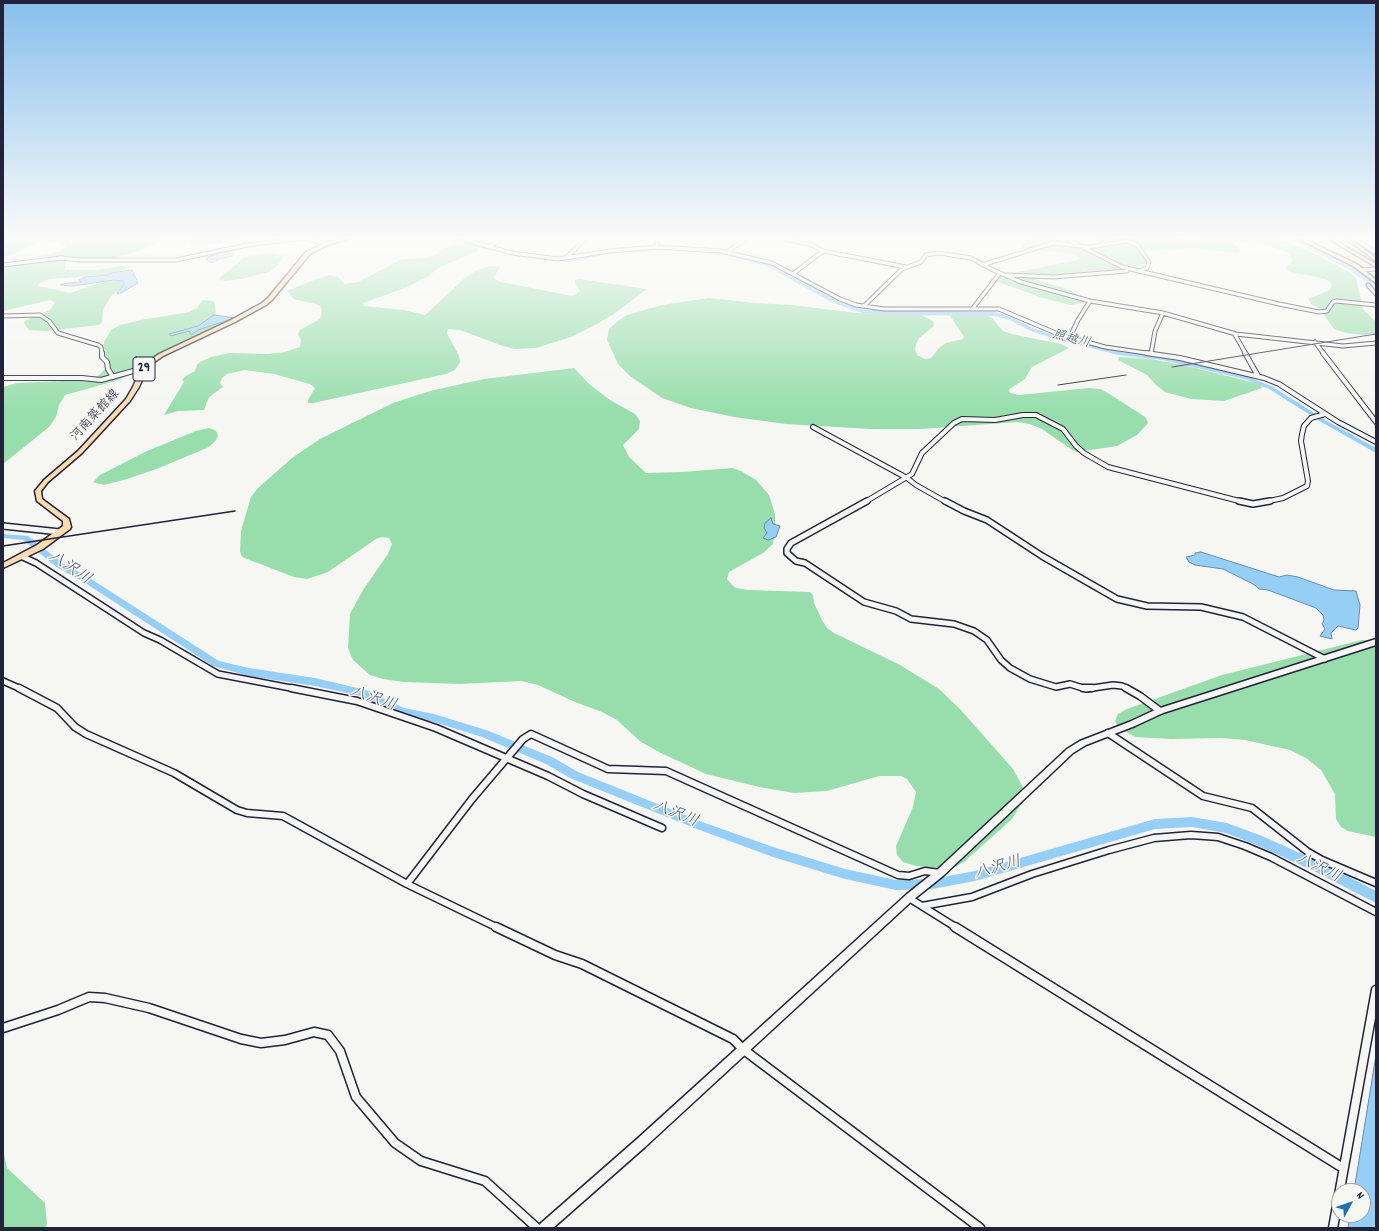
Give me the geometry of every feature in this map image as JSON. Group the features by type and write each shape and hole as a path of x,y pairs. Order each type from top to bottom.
{"main road":[{"name":"河南築館線","path":"61,532 67,527 67,520 39,500 38,491 46,481 80,452 128,400 136,387 144,368 153,359 233,321 264,304 274,295"},
{"path":"3,566 32,552 61,532"}],"street":[{"path":"833,295 864,306 893,309 973,308 1003,310 1034,324 1070,337 1112,349 1180,358 1258,376 1278,384 1348,428 1376,442"},
{"path":"864,306 875,295"},
{"path":"973,308 983,295"},
{"path":"1070,295 1090,301 1163,313 1234,333 1351,346 1376,343"},
{"path":"1244,295 1315,312 1327,311 1333,302 1336,301 1376,305"},
{"path":"1070,337 1078,320 1090,301"},
{"path":"1151,354 1155,331 1163,313"},
{"path":"3,316 40,315 49,321 58,333 98,345 101,347 102,357 107,362 108,369 113,377"},
{"path":"1234,333 1258,376"},
{"path":"1315,342 1376,422"},
{"path":"3,378 82,378 101,380 144,368"},
{"path":"1160,711 1140,696 1122,686 1113,685 1086,689 1070,684 1056,687 1030,679 1010,668 1001,660 987,640 974,631 954,624 910,620 900,613 864,602 805,563 796,561 787,553 786,548 791,543 907,478 912,474 922,453 958,421 968,419 995,420 1033,415 1061,428 1084,453 1108,467 1243,502 1259,503 1283,498 1303,490 1306,486 1308,481 1301,440 1304,426 1311,418 1325,414"},
{"path":"813,427 964,511 987,520 1038,554 1117,599 1147,606 1201,607 1233,614 1266,627 1326,659"},
{"path":"3,526 61,532"},
{"path":"23,557 42,567 144,633 191,657 218,674 357,701 436,728 548,776 583,794 662,828"},
{"path":"544,1228 744,1050 910,897 940,873 1070,751 1083,743 1160,711 1376,642"},
{"path":"3,681 28,692 57,708 76,727 86,734 174,773 237,810 246,813 283,816 407,884 555,955 582,964 599,972 734,1039 744,1050 980,1228"},
{"path":"1108,733 1203,796 1252,808 1308,852 1322,860 1376,884"},
{"path":"407,884 472,799 523,739 531,734 608,769 666,771 898,875 909,876 924,871 940,873"},
{"path":"922,906 972,897 1032,874 1109,850 1154,838 1191,835 1218,837 1265,854 1376,912"},
{"path":"910,897 922,906 1343,1168"},
{"path":"1333,1228 1376,990"},
{"path":"3,1028 58,1010 89,997 105,998 149,1008 241,1039 262,1043 285,1040 314,1032 328,1036 340,1051 356,1097 395,1143 421,1160 485,1181 537,1228"}],"green space":[{"path":"3,295 112,295 103,310 102,322 99,325 47,331 29,330 24,324 25,321 50,310 55,303 50,300 3,311"},
{"path":"291,295 384,295 363,303 364,306 404,310 425,315 446,295 638,295 614,314 593,326 571,337 536,348 515,349 460,330 448,329 447,333 459,356 460,362 455,370 446,374 308,403 308,400 315,388 310,384 274,374 245,370 227,374 222,378 220,383 223,387 209,397 204,410 178,411 164,415 184,382 182,380 184,377 195,371 200,362 211,357 229,353 268,354 285,352 300,347 301,340 298,334 300,330 320,319 322,311 320,306 316,304 294,299"},
{"path":"1036,295 1079,295 1086,302 1070,305"},
{"path":"1317,295 1360,295 1363,309 1376,322 1376,334 1364,335 1346,333 1334,329 1320,309 1311,304 1308,299"},
{"path":"709,298 791,305 857,313 921,315 933,321 934,324 933,327 919,338 916,344 915,350 917,355 925,359 931,358 940,347 946,343 963,339 964,337 949,314 986,315 992,318 1003,331 1061,344 1069,348 1032,367 1025,379 1009,390 1010,393 1019,395 1088,388 1100,389 1142,415 1146,418 1148,423 1137,435 1117,446 1077,452 1042,429 1030,424 1017,422 921,429 871,429 786,424 734,417 691,408 662,398 630,376 618,364 607,340 609,329 618,321 627,315 662,305"},
{"path":"203,300 213,301 215,304 216,315 221,323 215,329 193,343 119,380 65,395 59,405 56,417 49,427 3,464 3,387 17,383 87,380 94,378 105,369 104,342 111,330 120,325 141,320 189,312 197,308"},
{"path":"1119,357 1151,359 1184,365 1255,383 1261,385 1262,388 1224,401 1191,399 1165,392 1147,375 1120,361 1118,359"},
{"path":"574,368 589,384 610,400 635,414 638,418 640,421 639,429 623,445 629,457 646,473 733,468 756,480 769,495 775,514 773,544 763,553 729,572 727,579 731,584 736,588 748,590 810,592 813,595 814,603 827,628 834,633 900,665 939,689 960,709 1013,769 1024,789 1025,798 1012,819 964,862 955,867 942,868 916,866 903,862 897,855 896,846 913,807 916,792 907,779 901,776 879,776 827,791 794,793 759,787 706,774 641,742 617,720 602,712 575,702 538,685 521,681 460,684 404,682 383,679 370,675 353,660 348,648 350,614 363,590 388,554 392,544 389,538 382,537 376,539 328,572 307,579 294,577 242,557 240,551 241,531 251,497 257,489 292,458 320,439 393,403 430,391 484,379"},
{"path":"209,428 216,431 218,436 209,447 159,468 127,479 104,485 93,482 100,475 147,451 196,431"},
{"path":"1362,640 1376,640 1376,837 1348,831 1341,827 1336,819 1335,794 1321,770 1306,758 1290,750 1245,740 1221,738 1171,739 1135,737 1118,727 1115,721 1118,714 1127,709 1222,675"},
{"path":"3,1149 7,1168 45,1203 47,1224 45,1228 3,1228"}],"water":[{"path":"214,315 235,318 198,330 191,335 189,331 171,336 169,334 198,326"},
{"path":"771,518 773,524 780,526 776,537 768,540 763,538 767,533 764,528 765,523"},
{"path":"1201,552 1279,577 1287,575 1298,577 1334,590 1356,591 1360,605 1358,628 1356,630 1338,626 1331,633 1332,639 1320,636 1325,629 1322,624 1324,620 1323,615 1316,608 1268,590 1259,589 1255,585 1223,569 1195,565 1189,562 1186,557"},
{"path":"1376,1055 1376,1228 1348,1228 1349,1223 1371,1223 1371,1183 1355,1183"}],"waterway":[{"name":"照越川","path":"823,295 833,301 862,311 888,313 995,314 1012,319 1033,330 1058,338 1118,353 1162,358 1247,378 1271,388 1325,422 1376,451"},
{"name":"八沢川","path":"3,536 25,538 61,566 85,579 216,664 249,672 315,682 363,693 402,711 434,718 485,734 550,761 574,775 701,826 773,852 845,874 896,885 932,884 975,876 1155,824 1192,822 1227,828 1258,840 1316,866 1376,897"}],"railway":[{"path":"1172,367 1376,334"},
{"path":"1058,385 1126,375"},
{"path":"3,546 235,511"}]}
